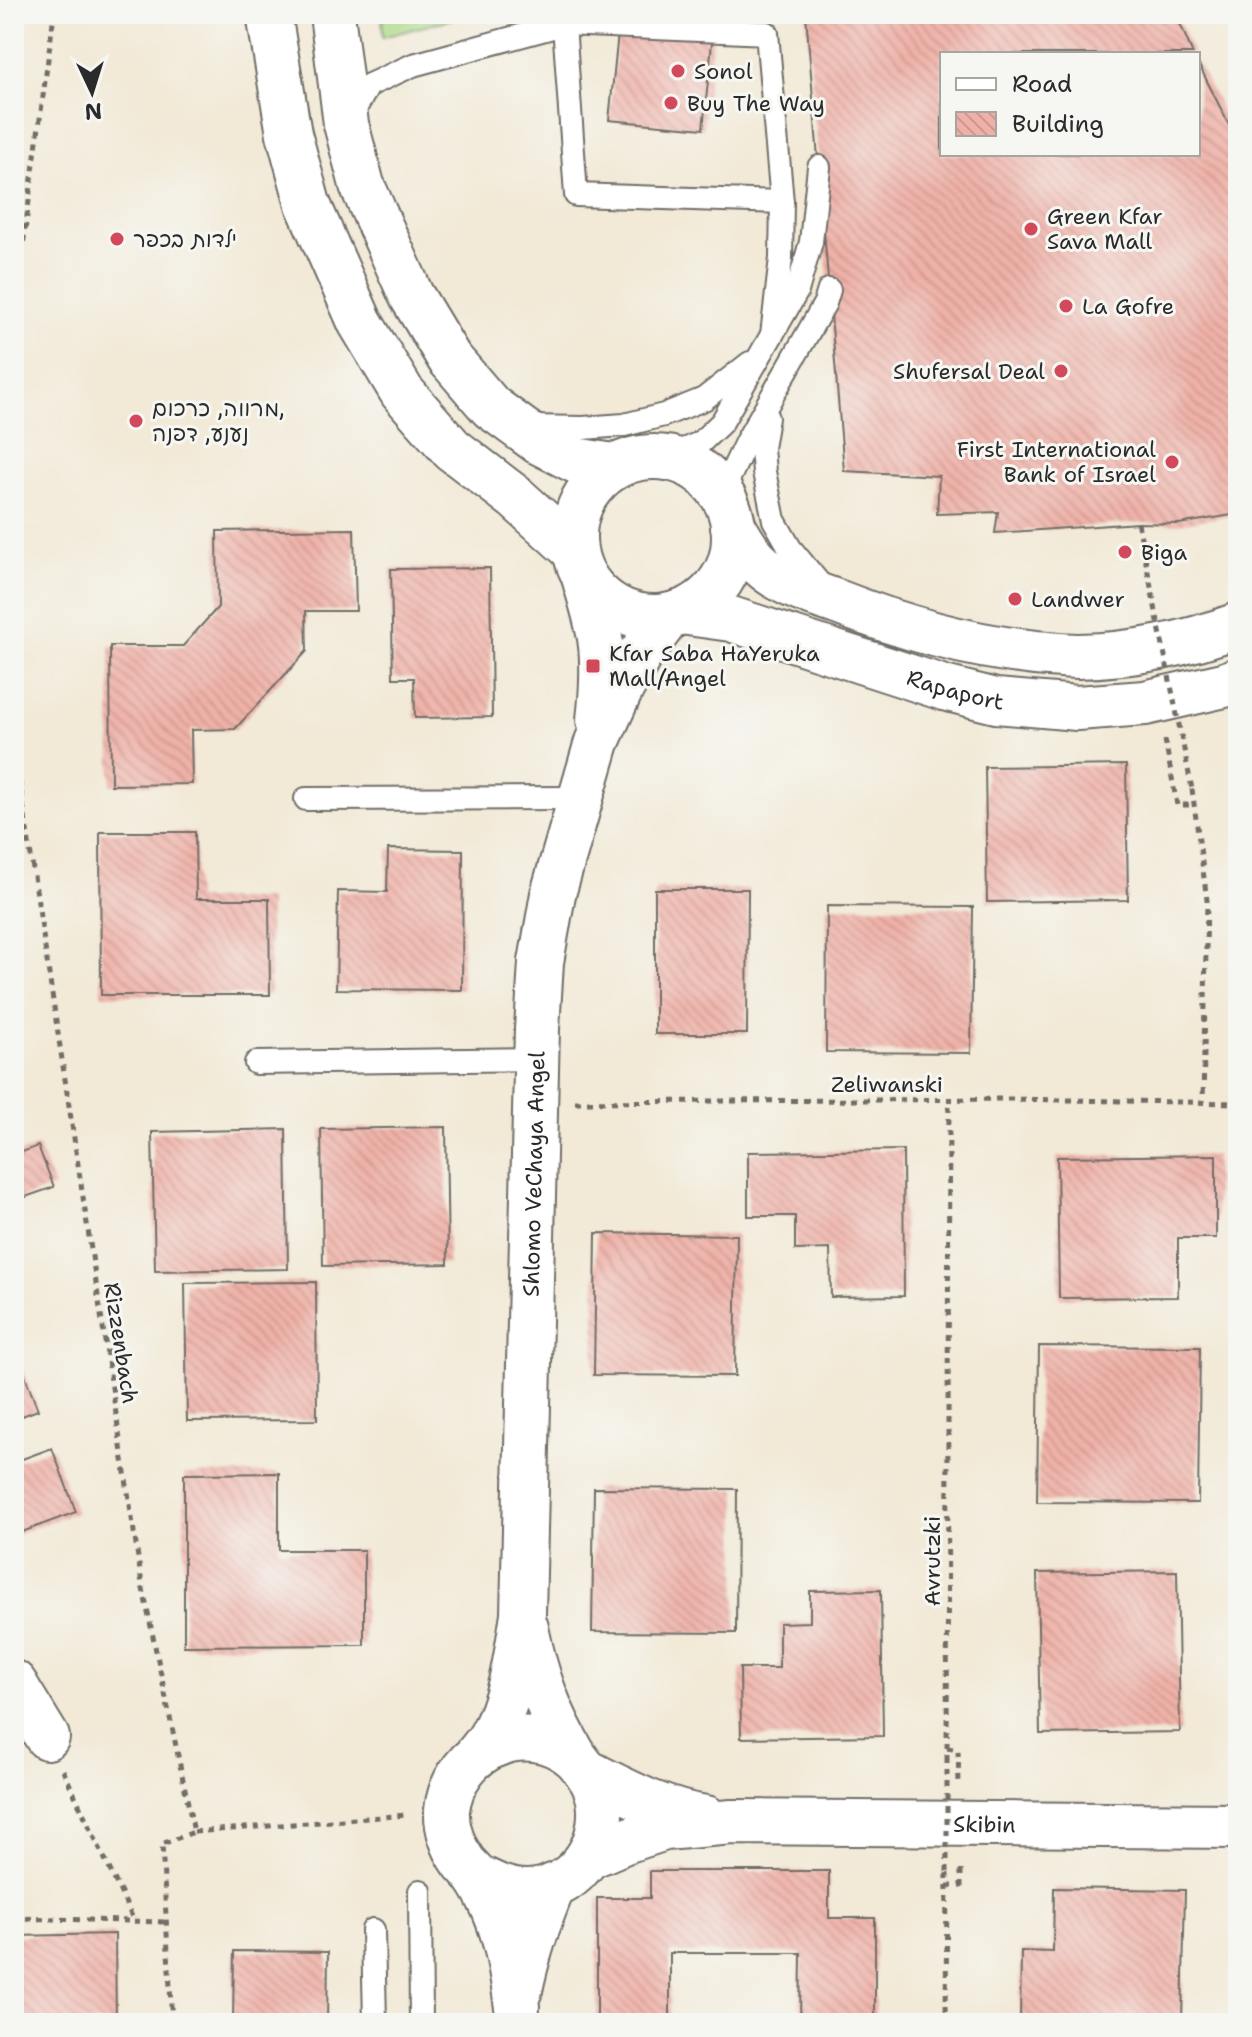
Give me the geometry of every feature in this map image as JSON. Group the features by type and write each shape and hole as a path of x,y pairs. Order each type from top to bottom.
{"street":[{"path":"269,14 289,134 308,204 360,322 402,392 452,449 516,498 579,564 600,596 621,610 645,616 676,613 700,602 716,587 728,568 733,547 728,511 708,478 689,465 667,457 640,457 614,466 595,481 581,502 574,526 579,564"},
{"path":"332,14 346,124 362,185 411,295 449,358 491,407 539,442 574,460 614,466"},
{"name":"Rapaport","path":"728,511 747,549 761,566 793,586 887,621 941,637 1001,649 1077,656 1138,652 1209,636 1238,625"},
{"name":"Shlomo VeChaya Angel","path":"579,564 601,641 597,742"},
{"name":"Shlomo VeChaya Angel","path":"476,1756 491,1737 502,1709 516,1660 523,1614 541,962 553,894 597,742 633,667 676,613"},
{"name":"Rapaport","path":"676,613 731,619 944,688 996,701 1077,708 1145,703 1238,680"},
{"name":"Shlomo VeChaya Angel","path":"523,1614 534,1667 559,1730 581,1765"},
{"path":"14,1683 47,1737"},
{"path":"476,1876 500,1888 527,1892 553,1886 576,1872 588,1857 599,1833 601,1806 593,1780 581,1765 552,1743 526,1738 488,1747 467,1764 453,1786 447,1812 450,1839 463,1862 476,1876 505,1938 515,2015"},
{"name":"Skibin","path":"581,1765 639,1798 685,1815 732,1822"},
{"name":"Skibin","path":"588,1857 665,1828 732,1822 1238,1826"},
{"path":"515,2015 526,1962 553,1886"}],"lane":[{"path":"346,124 369,85 413,65 564,24 767,33 782,202 781,258 766,344 704,399 664,415 624,425 519,427"},
{"path":"564,24 576,195 782,202"},
{"path":"667,457 700,443 722,422 797,291 811,242 819,167"},
{"path":"728,511 746,442 825,303 829,290"},
{"path":"769,402 762,448 774,520 790,548 840,603"},
{"path":"306,799 581,798"},
{"path":"256,1063 536,1081"},
{"path":"420,1891 421,2023"},
{"path":"373,1930 375,2023"}],"path":[{"path":"14,313 54,14"},
{"path":"1138,523 1192,789 1207,900 1203,1102"},
{"path":"1157,700 1177,805 1194,805"},
{"name":"Rizzenbach","path":"14,745 142,1584 194,1832"},
{"path":"14,815 24,813"},
{"name":"Zeliwanski","path":"536,1081 949,1100 1238,1103"},
{"name":"Avrutzki","path":"946,2023 949,1100"},
{"path":"47,1737 134,1921"},
{"path":"172,2023 162,1844 194,1832 447,1812"},
{"path":"14,1918 165,1922"}],"green space":[{"path":"382,14 471,14 383,37"}],"building":[{"path":"620,14 715,14 703,129 609,120"},
{"name":"Green Kfar Sava Mall","path":"806,14 1176,14 1192,52 940,52 940,156 1200,156 1200,67 1238,143 1238,514 1179,524 1138,523 995,533 998,512 937,514 939,476 844,471"},
{"path":"354,529 356,611 306,611 307,651 235,729 191,730 192,784 111,785 110,646 183,646 218,607 217,531"},
{"path":"490,568 492,717 415,718 414,678 393,678 391,569"},
{"path":"1126,765 1128,900 987,902 985,767"},
{"path":"100,832 195,832 196,899 269,899 270,995 101,995"},
{"path":"388,849 463,850 462,990 336,989 338,891 387,892"},
{"path":"655,889 748,889 747,1034 655,1034"},
{"path":"827,906 973,907 971,1053 826,1052"},
{"path":"446,1127 448,1264 323,1266 321,1129"},
{"path":"286,1129 288,1269 155,1271 152,1132"},
{"path":"38,1146 54,1187 14,1201 14,1155"},
{"path":"903,1150 904,1296 831,1297 830,1249 795,1250 795,1216 748,1216 748,1152"},
{"path":"1216,1155 1216,1238 1178,1238 1178,1297 1059,1298 1057,1157"},
{"path":"596,1233 737,1235 735,1376 594,1375"},
{"path":"316,1282 317,1420 187,1421 185,1283"},
{"path":"1039,1346 1200,1347 1198,1503 1037,1502"},
{"path":"14,1347 38,1410 14,1419"},
{"path":"52,1448 76,1512 14,1535 14,1462"},
{"path":"279,1473 279,1550 364,1550 364,1645 184,1646 184,1474"},
{"path":"594,1488 737,1489 736,1633 592,1632"},
{"path":"1177,1571 1180,1732 1040,1734 1037,1573"},
{"path":"881,1590 883,1736 741,1738 740,1668 779,1668 779,1623 810,1622 810,1591"},
{"path":"650,1871 829,1871 829,1918 875,1918 875,2023 800,2023 801,1953 670,1953 670,2023 597,2023 597,1898 650,1898"},
{"path":"1054,1888 1185,1890 1182,2022 1020,2023 1021,1951 1053,1952"},
{"path":"115,1934 116,2023 14,2023 14,1936"},
{"path":"234,1951 328,1952 327,2023 233,2023"}],"place":[{"name":"Sonol","path":"678,71"},
{"name":"Buy The Way","path":"671,103"},
{"name":"Green Kfar Sava Mall","path":"1031,229"},
{"name":"ילדות בכפר","path":"117,239"},
{"name":"La Gofre","path":"1066,306"},
{"name":"Shufersal Deal","path":"1061,371"},
{"name":"מרווה, כרכום, נענע, דפנה","path":"136,421"},
{"name":"First International Bank of Israel","path":"1172,462"},
{"name":"Biga","path":"1125,552"},
{"name":"Landwer","path":"1015,599"},
{"name":"Kfar Saba HaYeruka Mall/Angel","path":"593,666"}]}
